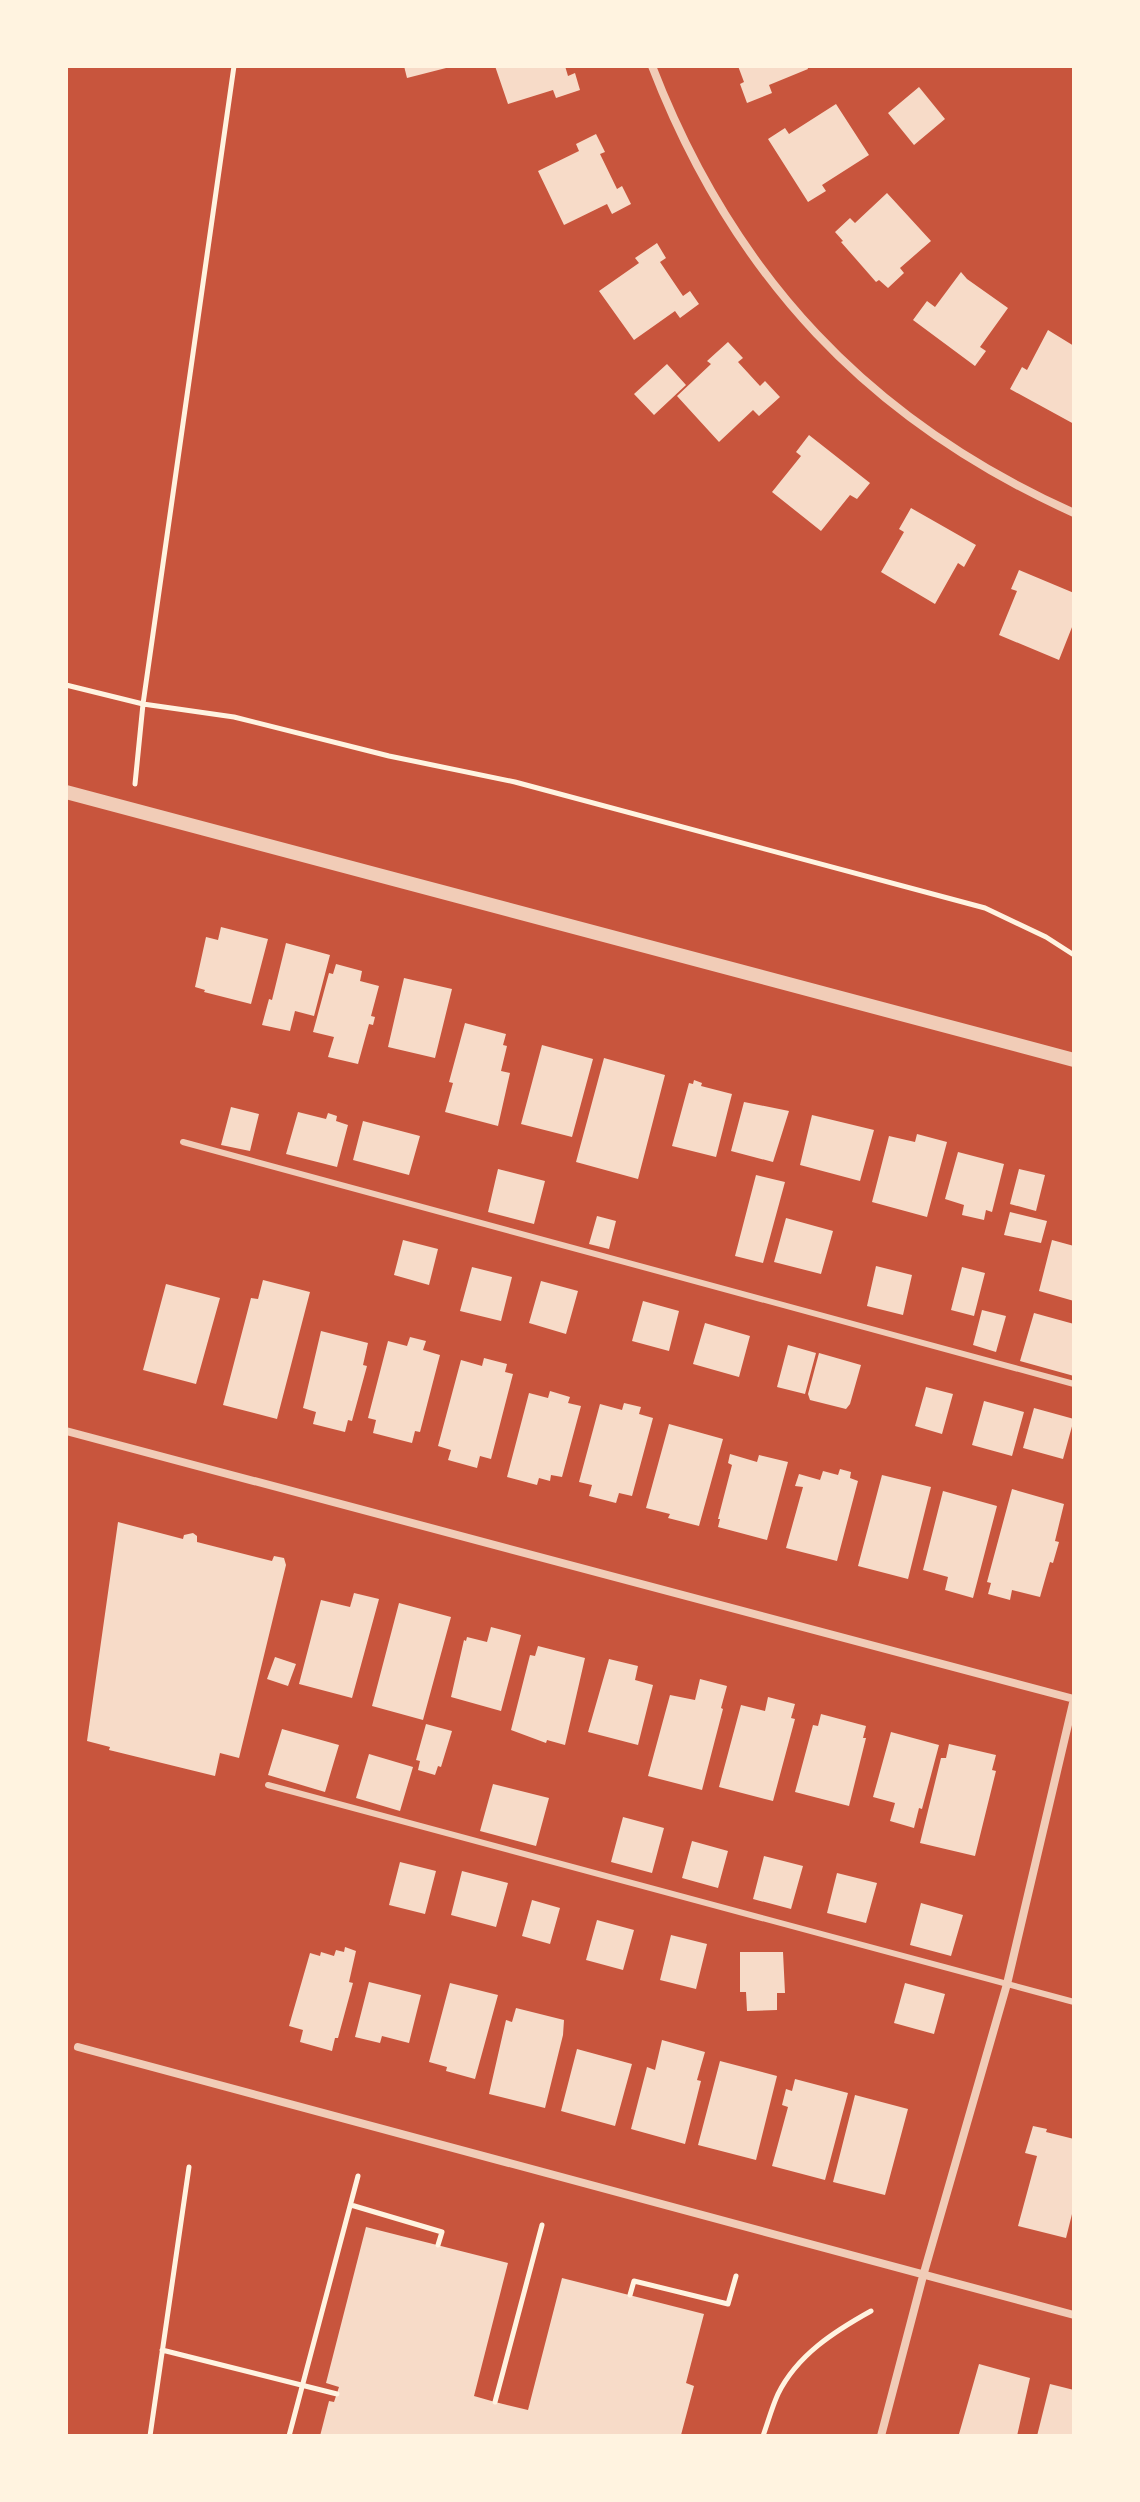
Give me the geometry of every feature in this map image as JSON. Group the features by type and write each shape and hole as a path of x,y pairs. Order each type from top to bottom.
{"street":[{"path":"652,66 698,172 732,229 815,334 863,380 925,430 969,460 1027,492 1074,513"},
{"path":"66,792 1074,1060"},
{"path":"66,1431 1074,1699 1007,1984 923,2276 881,2436"},
{"path":"78,2047 1074,2315"}],"lane":[{"path":"183,1142 1074,1384"},
{"path":"268,1785 1074,2002"}],"path":[{"path":"132,809 143,704 234,66"},
{"path":"66,685 143,704 234,717 389,756 515,782 985,908 1046,937 1074,955"},
{"path":"150,2436 189,2167"},
{"path":"289,2436 358,2176"},
{"path":"351,2205 442,2232 438,2245"},
{"path":"495,2402 542,2225"},
{"path":"630,2295 634,2281 728,2304 736,2276"},
{"path":"763,2436 779,2392 806,2357 831,2333 871,2311"},
{"path":"162,2350 337,2394"}],"building":[{"path":"404,66 449,66 450,67 407,78"},
{"path":"495,66 565,66 568,76 575,73 580,90 556,98 553,90 508,104"},
{"path":"738,66 807,66 808,69 769,85 772,93 747,103"},
{"path":"919,87 945,119 914,145 888,113"},
{"path":"836,104 869,155 822,185 826,191 808,202 768,139 785,128 789,134"},
{"path":"596,134 605,152 600,154 617,189 622,186 631,204 612,214 607,204 564,225 538,171 579,151 576,144"},
{"path":"887,193 931,241 900,268 904,273 888,288 879,280 876,282 835,232 850,218 855,223"},
{"path":"657,243 666,258 660,262 683,296 690,291 699,304 680,318 675,311 634,340 599,291 639,263 635,258"},
{"path":"961,272 1008,308 980,347 986,351 975,366 913,320 927,301 935,307"},
{"path":"1048,330 1074,346 1074,424 1010,389 1022,367 1027,370"},
{"path":"728,342 743,358 738,362 760,386 765,381 780,397 759,416 753,410 719,442 677,396 711,364 707,361"},
{"path":"667,364 686,385 654,415 634,394"},
{"path":"809,435 870,483 857,499 850,495 821,531 772,492 801,456 796,452"},
{"path":"911,508 976,545 964,567 958,563 935,604 881,572 904,532 899,529"},
{"path":"1019,570 1074,593 1074,622 1059,660 999,635 1017,591 1011,589"},
{"path":"221,927 268,939 251,1004 195,987 206,937 218,940"},
{"path":"286,943 330,955 314,1016 295,1011 290,1031 262,1025 269,999 272,1000"},
{"path":"336,964 362,971 360,981 379,986 371,1016 375,1017 373,1025 369,1024 358,1064 328,1057 334,1037 313,1032 329,973 333,974"},
{"path":"404,978 452,989 435,1058 388,1047"},
{"path":"465,1023 506,1034 503,1045 507,1046 501,1071 510,1073 498,1126 445,1112 453,1083 449,1082"},
{"path":"542,1045 593,1059 572,1137 521,1124"},
{"path":"604,1058 665,1075 638,1179 576,1162"},
{"path":"694,1080 702,1083 701,1086 732,1094 716,1157 672,1146 689,1083 693,1084"},
{"path":"744,1102 789,1111 773,1162 731,1151"},
{"path":"231,1107 259,1114 250,1151 221,1145"},
{"path":"298,1112 326,1119 328,1113 337,1116 336,1121 348,1125 337,1167 286,1154"},
{"path":"812,1115 874,1130 860,1181 800,1165"},
{"path":"363,1121 420,1136 409,1175 353,1160"},
{"path":"917,1134 947,1142 927,1217 872,1202 889,1136 915,1142"},
{"path":"958,1152 1004,1164 992,1212 986,1210 984,1220 962,1215 964,1205 945,1199"},
{"path":"498,1169 545,1181 534,1224 488,1212"},
{"path":"1019,1169 1045,1175 1036,1211 1010,1204"},
{"path":"756,1175 785,1182 763,1263 735,1256"},
{"path":"1010,1212 1047,1221 1041,1243 1004,1235"},
{"path":"597,1216 616,1221 609,1249 589,1244"},
{"path":"786,1218 833,1231 821,1274 774,1262"},
{"path":"403,1240 438,1249 429,1285 394,1275"},
{"path":"1052,1240 1074,1246 1074,1301 1039,1291"},
{"path":"876,1266 912,1275 903,1315 867,1306"},
{"path":"472,1267 512,1277 501,1321 460,1311"},
{"path":"962,1267 985,1273 974,1316 951,1310"},
{"path":"263,1280 310,1292 277,1419 223,1405 251,1298 258,1299"},
{"path":"541,1281 578,1291 566,1334 529,1323"},
{"path":"166,1284 220,1298 196,1384 143,1370"},
{"path":"643,1301 679,1311 669,1351 632,1341"},
{"path":"982,1310 1006,1316 996,1352 973,1345"},
{"path":"1034,1313 1074,1324 1074,1376 1020,1361"},
{"path":"705,1323 750,1336 739,1377 693,1364"},
{"path":"321,1331 368,1343 363,1365 367,1366 352,1421 348,1420 345,1432 313,1424 316,1412 303,1408"},
{"path":"410,1337 426,1341 423,1350 440,1355 420,1432 415,1431 412,1443 373,1433 376,1420 368,1418 388,1341 407,1346"},
{"path":"788,1345 816,1353 805,1394 777,1387"},
{"path":"819,1353 861,1365 846,1409 810,1400 808,1394"},
{"path":"484,1358 507,1364 505,1372 513,1374 491,1459 480,1456 477,1468 448,1460 451,1450 438,1446 461,1360 482,1366"},
{"path":"926,1387 953,1394 942,1434 915,1426"},
{"path":"550,1391 570,1397 568,1403 581,1406 562,1477 551,1475 550,1481 539,1478 537,1485 507,1477 529,1393 548,1398"},
{"path":"984,1401 1024,1412 1012,1456 972,1445"},
{"path":"624,1403 641,1407 639,1414 653,1418 632,1496 619,1493 616,1503 589,1496 592,1485 579,1482 600,1404 622,1410"},
{"path":"1034,1408 1074,1419 1063,1459 1023,1448"},
{"path":"669,1424 723,1439 699,1526 646,1508"},
{"path":"730,1454 757,1462 759,1455 788,1462 767,1540 718,1527 732,1465 728,1463"},
{"path":"840,1469 851,1472 850,1478 858,1481 837,1561 786,1548 803,1487 795,1486 799,1474 820,1480 823,1471 838,1475"},
{"path":"882,1475 931,1487 908,1579 858,1566"},
{"path":"1012,1489 1064,1504 1055,1541 1059,1542 1040,1597 1012,1590 1010,1600 988,1594 991,1583 987,1582"},
{"path":"943,1491 997,1506 973,1598 945,1590 948,1577 923,1570"},
{"path":"118,1522 183,1539 184,1535 193,1533 197,1536 197,1542 272,1561 274,1556 284,1558 286,1565 239,1758 220,1753 215,1776 109,1750 110,1747 87,1741"},
{"path":"354,1593 379,1599 352,1698 299,1684 321,1600 350,1607"},
{"path":"399,1603 451,1617 423,1720 372,1706"},
{"path":"491,1627 521,1635 501,1711 451,1697 464,1640 467,1637 487,1642"},
{"path":"538,1646 585,1658 565,1745 547,1740 546,1743 511,1730 530,1655 535,1656"},
{"path":"275,1657 296,1664 288,1686 267,1679"},
{"path":"609,1659 638,1666 635,1680 653,1685 638,1745 588,1732"},
{"path":"700,1679 727,1686 702,1790 648,1776 670,1695 695,1700"},
{"path":"768,1697 795,1704 791,1718 795,1719 773,1801 719,1787 741,1705 765,1711"},
{"path":"821,1714 866,1726 863,1738 866,1738 849,1806 795,1792 813,1725 818,1726"},
{"path":"426,1724 452,1731 441,1767 438,1766 435,1775 418,1770 420,1761 416,1760"},
{"path":"282,1729 339,1745 325,1792 268,1775"},
{"path":"891,1732 939,1745 914,1828 890,1821 895,1803 873,1797"},
{"path":"949,1744 996,1755 992,1770 996,1771 975,1856 920,1843 941,1758 946,1758"},
{"path":"369,1754 413,1767 400,1811 356,1798"},
{"path":"493,1784 549,1798 536,1846 480,1831"},
{"path":"623,1817 664,1828 652,1873 611,1862"},
{"path":"692,1841 728,1851 718,1888 682,1878"},
{"path":"764,1856 803,1866 791,1909 753,1899"},
{"path":"400,1862 436,1871 425,1914 389,1905"},
{"path":"462,1871 508,1883 496,1927 451,1915"},
{"path":"837,1873 877,1883 866,1923 827,1913"},
{"path":"532,1900 560,1908 550,1944 522,1936"},
{"path":"921,1903 963,1915 951,1956 910,1945"},
{"path":"597,1920 634,1930 623,1970 586,1960"},
{"path":"671,1935 707,1944 696,1989 660,1980"},
{"path":"345,1947 356,1951 349,1982 353,1983 332,2051 300,2042 303,2030 289,2026 310,1953 334,1956 336,1950 344,1952"},
{"path":"740,1952 783,1952 785,1993 777,1993 777,2010 747,2011 746,1992 740,1992"},
{"path":"369,1982 421,1995 409,2043 382,2036 380,2043 355,2037"},
{"path":"450,1983 498,1995 475,2079 446,2071 447,2067 429,2062"},
{"path":"905,1983 945,1994 934,2034 894,2023"},
{"path":"516,2008 564,2020 545,2108 489,2094 506,2020 512,2022"},
{"path":"662,2040 705,2052 685,2144 631,2129 647,2067 655,2070"},
{"path":"577,2049 632,2064 615,2126 561,2111"},
{"path":"720,2061 777,2076 756,2160 698,2145"},
{"path":"795,2079 848,2093 825,2180 772,2166 788,2107 782,2105 786,2089 792,2091"},
{"path":"855,2095 908,2109 885,2195 833,2182"},
{"path":"1033,2126 1074,2139 1074,2206 1066,2238 1018,2226 1037,2156 1025,2153"},
{"path":"366,2227 508,2263 474,2396 495,2402 528,2410 562,2278 704,2314 686,2383 694,2386 681,2435 320,2436 329,2401 334,2402 339,2387 326,2383"},
{"path":"979,2364 1030,2378 1017,2436 959,2434"},
{"path":"1050,2384 1074,2390 1074,2436 1037,2436"}]}
